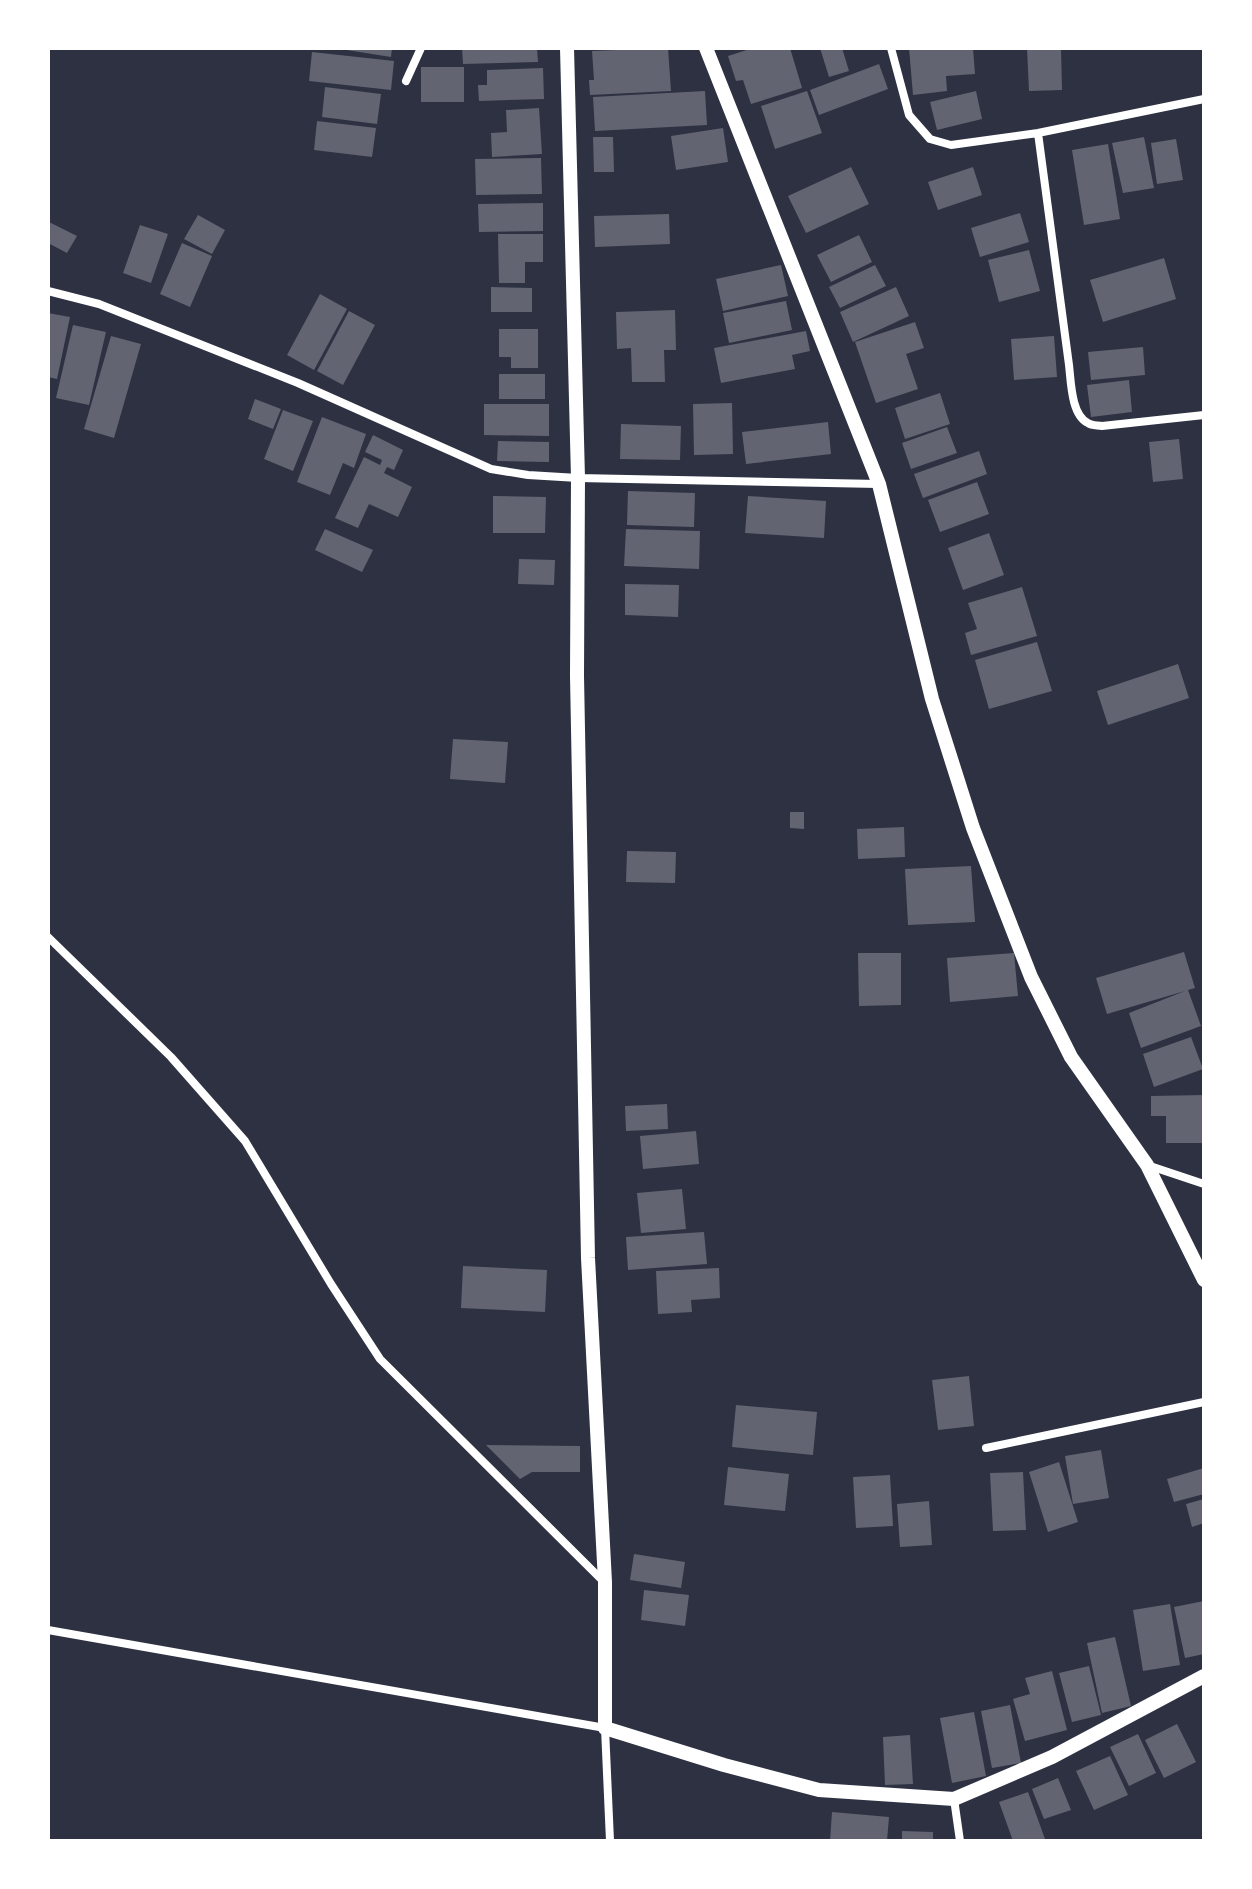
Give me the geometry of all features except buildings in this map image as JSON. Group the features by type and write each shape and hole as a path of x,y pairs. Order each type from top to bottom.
{"street":[{"path":"406,81 421,48"},
{"path":"567,48 578,478 577,676 588,1243 605,1582 605,1728 610,1841"},
{"path":"706,48 879,484 932,699 973,828 1031,977 1071,1057 1147,1165 1204,1280"},
{"path":"891,48 909,115 930,139 951,145 1038,133 1204,99"},
{"path":"1038,133 1069,365 1080,416 1088,423 1102,426 1204,415"},
{"path":"48,291 99,304 284,377 491,469 578,478 879,484"},
{"path":"48,937 171,1057 245,1141 380,1359 605,1582"},
{"path":"1147,1165 1204,1184"},
{"path":"986,1448 1204,1402"},
{"path":"48,1630 605,1728 724,1765 819,1790 954,1799 1052,1757 1204,1676"},
{"path":"954,1799 960,1841"}]}
